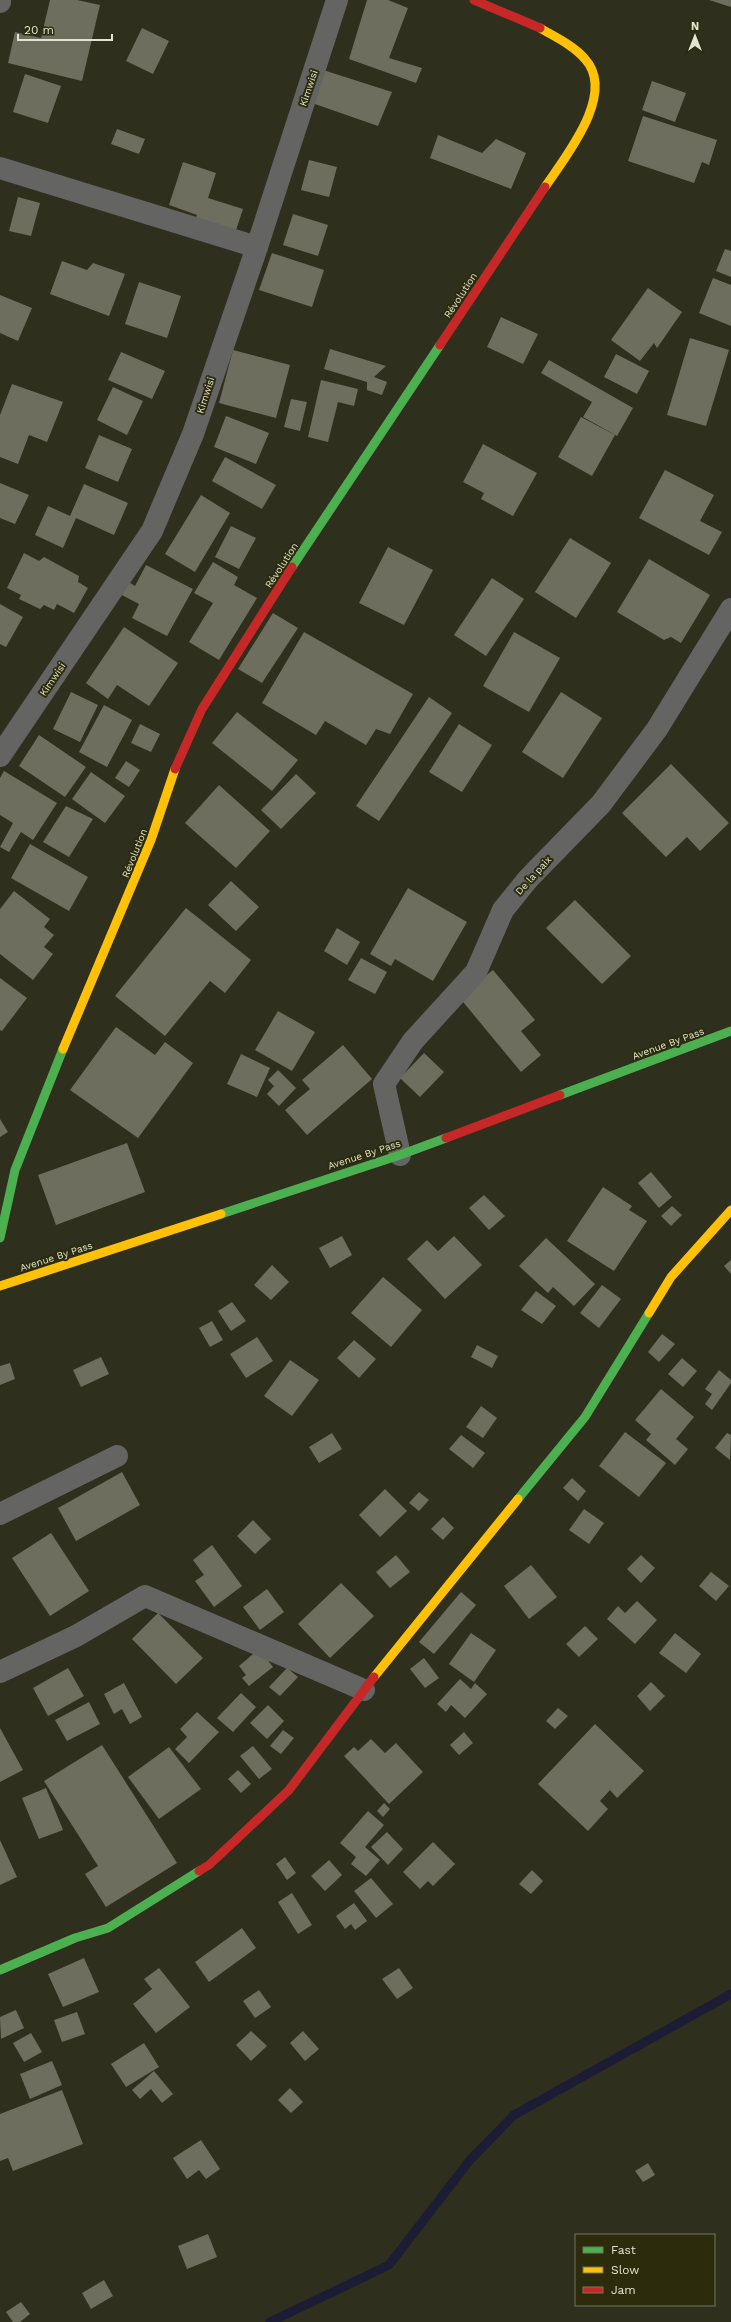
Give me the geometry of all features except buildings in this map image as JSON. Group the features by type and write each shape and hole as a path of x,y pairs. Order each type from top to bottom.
{"main road":[{"name":"Révolution","path":"0,1238 15,1170 44,1095 151,840 181,752 202,709 299,557 583,130 591,109 595,87 593,71 585,58 536,26 474,0"},
{"name":"Avenue By Pass","path":"0,1286 400,1155 731,1031"},
{"path":"0,1970 75,1938 108,1928 209,1865 289,1790 364,1690 585,1417 671,1277 731,1210"}],"street":[{"name":"Kimwisi","path":"0,756 152,531 193,434 257,247 337,0"},
{"path":"0,168 257,247"},
{"name":"De la paix","path":"400,1155 384,1084 413,1041 476,972 503,910 528,879 601,804 657,729 731,609"},
{"path":"0,1514 117,1456"},
{"path":"0,1672 76,1636 145,1596 364,1690"}],"waterway":[{"path":"270,2322 389,2265 470,2160 514,2115 731,1994"}],"traffic: fast":[{"path":"292,567 440,345"},
{"path":"560,1095 731,1031"},
{"path":"0,1238 15,1170 63,1049"},
{"path":"221,1214 400,1155 446,1138"},
{"path":"518,1499 585,1417 649,1313"},
{"path":"0,1970 75,1938 108,1928 199,1871"}],"traffic: slow":[{"path":"540,28 569,45 585,59 593,73 595,90 592,107 575,143 545,187"},
{"path":"63,1049 151,840 175,769"},
{"path":"649,1313 671,1277 731,1210"},
{"path":"0,1286 221,1214"},
{"path":"374,1677 518,1499"}],"traffic: jam":[{"path":"474,0 540,28"},
{"path":"440,345 545,187"},
{"path":"175,769 202,709 292,567"},
{"path":"446,1138 560,1095"},
{"path":"199,1871 209,1865 289,1790 374,1677"}]}
